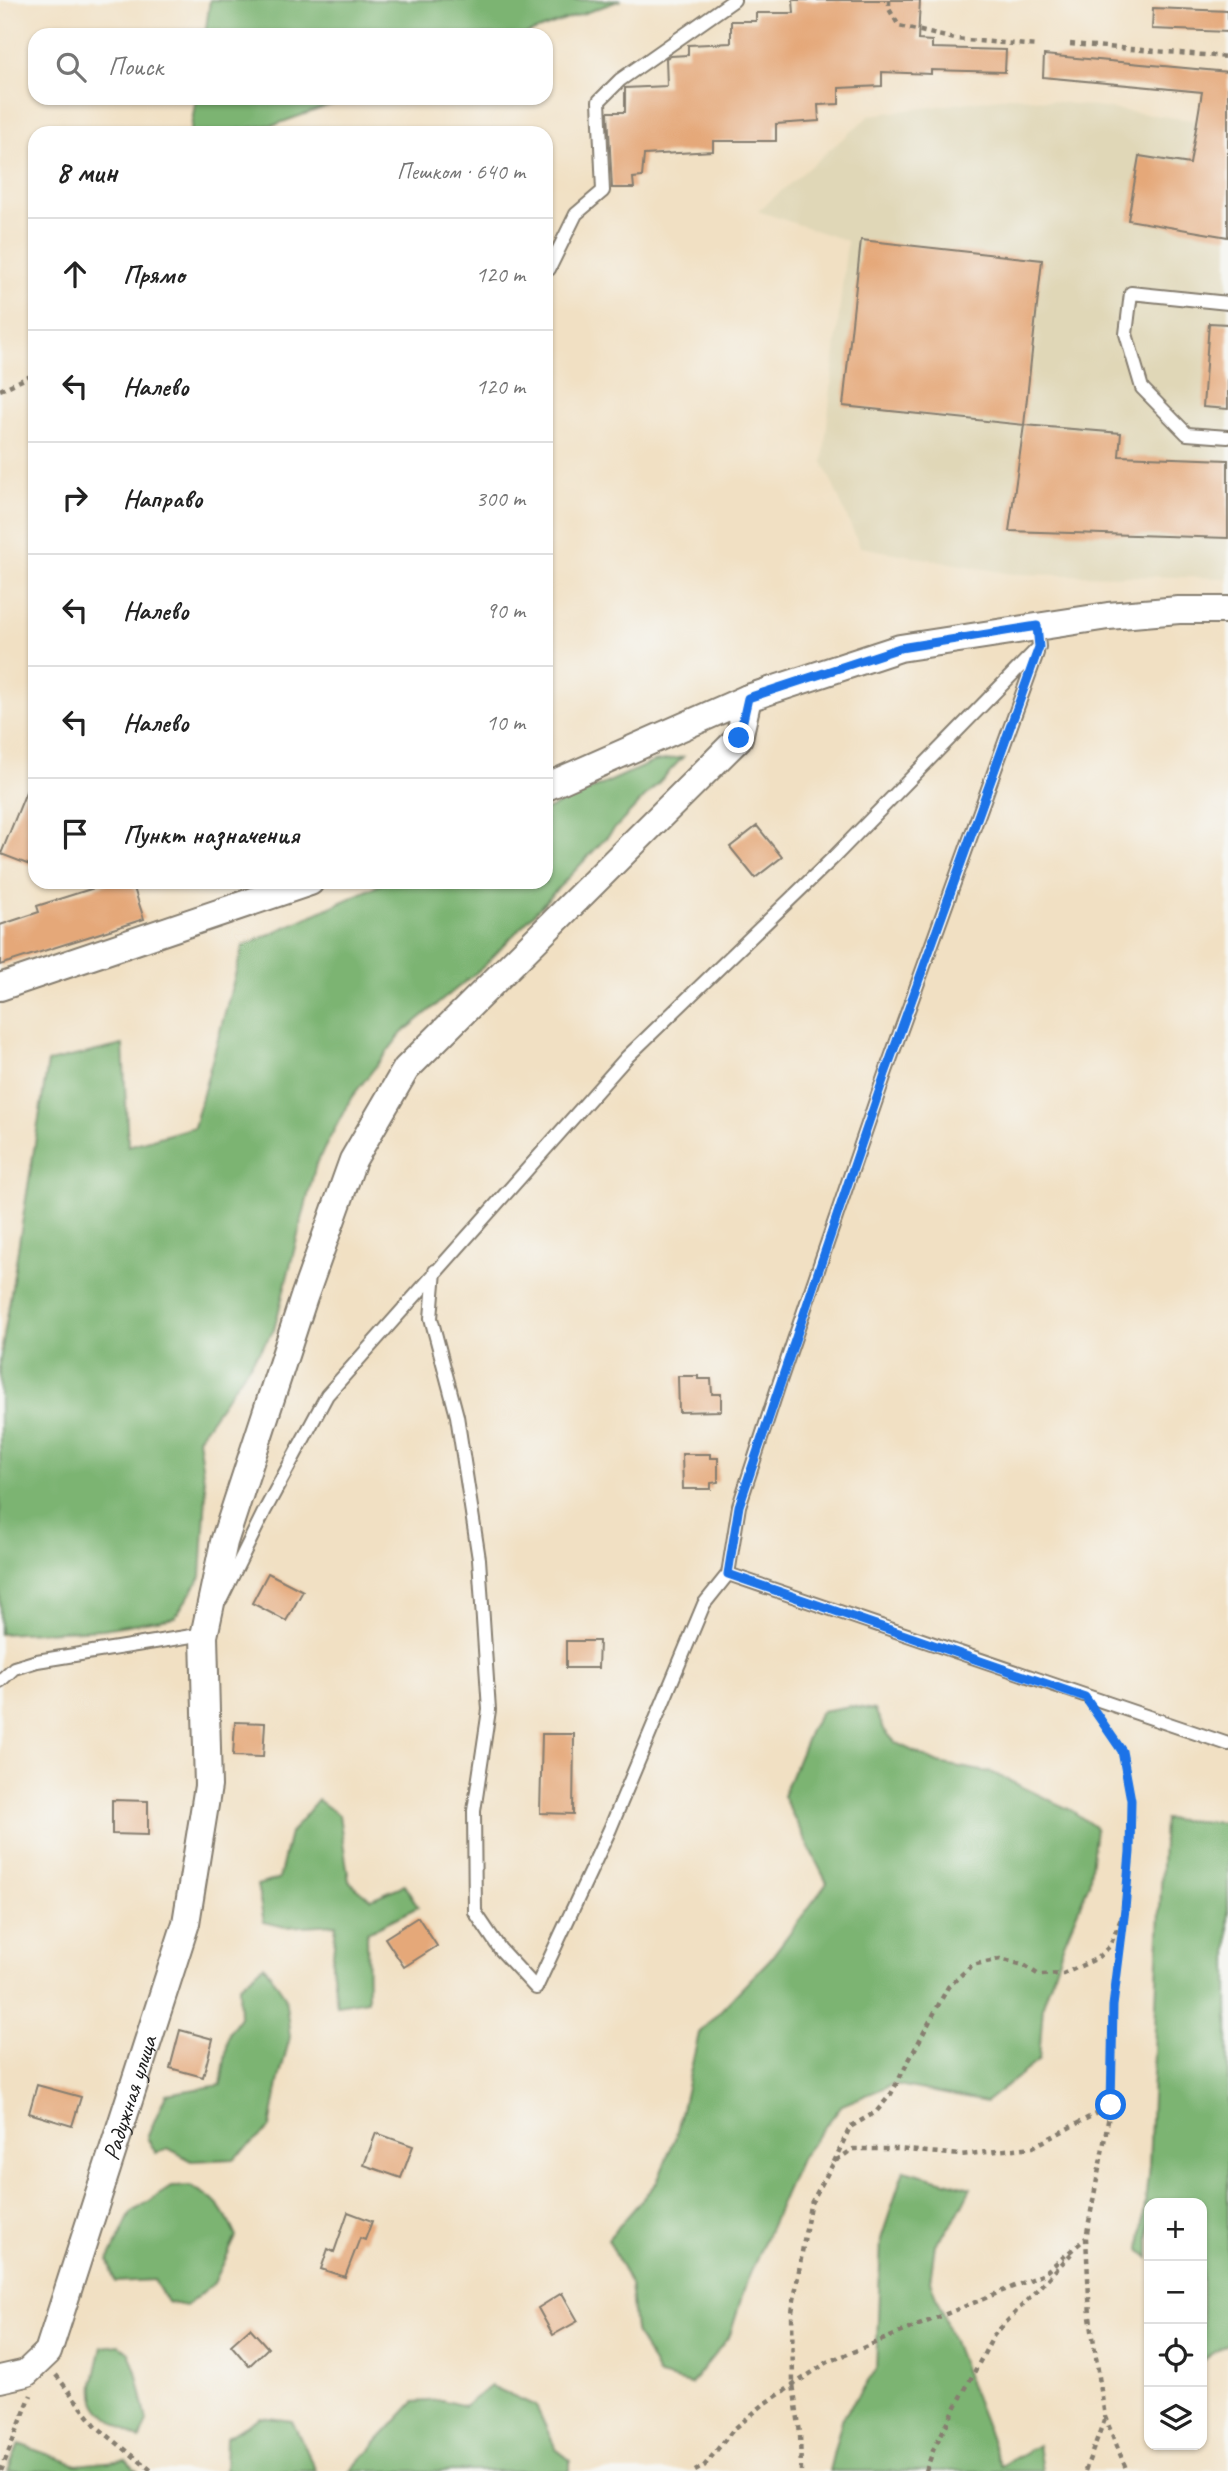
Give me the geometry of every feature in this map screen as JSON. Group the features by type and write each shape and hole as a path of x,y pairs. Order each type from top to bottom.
{"street":[{"path":"553,784 748,698 900,648 1038,637 1108,616 1179,610 1228,611"},
{"name":"Радужная улица","path":"47,2352 186,1923 208,1786 204,1636 224,1542 304,1297 354,1160 406,1069 739,738 748,698"},
{"path":"0,987 289,889"},
{"path":"0,2379 26,2373 47,2352"}],"lane":[{"path":"553,261 576,214 603,191 599,100 620,80 734,0"},
{"path":"1228,303 1131,293 1126,334 1142,388 1186,433 1228,438"},
{"path":"0,1681 14,1668 37,1661 204,1636 264,1512 327,1395 435,1270 627,1057 835,856 1038,637"},
{"path":"435,1270 431,1318 457,1416 479,1559 489,1710 474,1811 475,1912 500,1949 536,1988 610,1829 704,1604 728,1574 739,1506 780,1381 1038,637"},
{"path":"728,1574 1228,1744"}],"path":[{"path":"889,0 889,9 899,26 955,39 1038,46"},
{"path":"1070,44 1228,57"},
{"path":"0,390 28,377"},
{"path":"1085,1697 1122,1751 1131,1800 1130,1852 1113,2006 1111,2105 1086,2238 1090,2317 1105,2417 1127,2471"},
{"path":"801,2471 800,2433 793,2384 792,2312 810,2205 850,2127 876,2112 891,2094 948,1987 972,1965 1000,1959 1024,1965 1039,1975 1063,1974 1096,1959 1110,1946 1125,1909"},
{"path":"834,2162 853,2150 960,2155 1033,2147 1111,2105"},
{"path":"695,2471 704,2466 733,2430 793,2384 828,2362 1042,2275 1086,2238"},
{"path":"926,2471 934,2448 994,2335 1086,2238"},
{"path":"47,2352 53,2370 97,2427 152,2471"},
{"path":"1,2471 33,2388"},
{"path":"1085,2471 1105,2417"}],"shaded area":[{"path":"1015,96 1228,125 1228,578 1012,574 860,547 823,462 847,241 758,211 870,115"}],"green space":[{"path":"210,0 621,0 543,28 206,28"},
{"path":"195,105 330,105 277,124 191,126"},
{"path":"683,757 483,967 402,1033 351,1098 316,1164 274,1330 198,1438 206,1494 201,1577 175,1617 103,1629 0,1634 0,1361 48,1062 123,1045 128,1146 194,1127 243,946 370,889 553,889 553,807 653,762"},
{"path":"850,1706 875,1710 885,1731 896,1743 938,1763 993,1773 1071,1810 1096,1828 1089,1884 1064,1943 1043,2005 1039,2060 986,2102 893,2084 842,2105 801,2157 746,2283 730,2335 691,2384 659,2376 635,2330 630,2284 608,2239 657,2182 676,2136 699,2033 770,1959 827,1883 783,1796 811,1728 822,1711"},
{"path":"318,1800 339,1815 349,1881 371,1899 404,1885 418,1907 367,1932 368,2000 337,2005 332,1965 336,1924 285,1927 264,1922 257,1885 279,1879 290,1833"},
{"path":"1164,1819 1228,1823 1228,2343 1207,2358 1207,2198 1146,2198"},
{"path":"264,1965 285,1996 290,2037 270,2128 233,2159 192,2161 168,2148 156,2153 147,2138 166,2094 221,2085 229,2033 240,2017 239,1986"},
{"path":"904,2170 971,2188 954,2221 935,2244 930,2281 1001,2466 1038,2445 1042,2471 829,2471 842,2419 876,2370 881,2239"},
{"path":"190,2186 219,2206 236,2237 214,2283 186,2306 167,2302 154,2280 115,2282 108,2261 131,2213 171,2187"},
{"path":"1144,2213 1144,2254 1140,2250"},
{"path":"119,2345 129,2353 136,2371 147,2421 140,2439 110,2419 96,2403 94,2382 102,2347"},
{"path":"491,2386 536,2406 556,2449 570,2460 570,2471 350,2471 414,2402 442,2400 464,2406"},
{"path":"260,2417 292,2421 316,2471 225,2471 226,2438"},
{"path":"19,2444 77,2465 126,2460 137,2471 8,2471"}],"building":[{"path":"793,0 920,0 918,40 932,41 932,48 1006,50 1005,72 882,72 882,86 839,88 839,104 818,105 819,121 776,124 776,141 713,141 713,151 644,155 642,177 633,178 634,188 612,188 608,112 625,112 625,88 667,86 666,58 688,55 688,45 731,43 731,21 756,21 756,13 794,13"},
{"path":"1153,8 1228,11 1228,32 1152,29"},
{"path":"1044,55 1228,72 1228,237 1128,220 1139,156 1190,164 1202,92 1043,77"},
{"path":"861,240 1042,260 1024,425 843,406"},
{"path":"1209,323 1228,324 1228,409 1203,407"},
{"path":"1024,425 1121,433 1119,456 1228,460 1228,538 1009,531"},
{"path":"28,787 28,864 1,854"},
{"path":"757,826 782,857 755,878 730,847"},
{"path":"91,889 134,889 144,919 0,965 0,925 39,912 37,906"},
{"path":"678,1376 711,1379 712,1394 721,1394 721,1411 679,1412"},
{"path":"682,1454 710,1454 710,1458 718,1458 718,1482 711,1483 711,1489 683,1489"},
{"path":"268,1573 303,1591 286,1621 252,1603"},
{"path":"566,1641 599,1641 598,1668 566,1668"},
{"path":"235,1722 265,1723 263,1757 233,1756"},
{"path":"542,1734 574,1734 573,1814 540,1813"},
{"path":"112,1800 148,1801 148,1835 112,1834"},
{"path":"418,1917 437,1946 404,1967 385,1938"},
{"path":"180,2030 213,2039 203,2077 170,2068"},
{"path":"37,2085 81,2097 72,2126 29,2113"},
{"path":"376,2133 413,2146 401,2178 364,2165"},
{"path":"348,2212 372,2221 365,2240 360,2238 345,2277 321,2269 328,2249 334,2252"},
{"path":"562,2293 578,2321 553,2335 538,2308"},
{"path":"250,2328 268,2348 249,2366 231,2345"}],"route":[{"path":"739,738 748,698 900,648 1037,626 1039,647 885,1074 739,1506 728,1574 1085,1697 1093,1706 1122,1751 1131,1800 1130,1852 1113,2006 1111,2105"}]}
